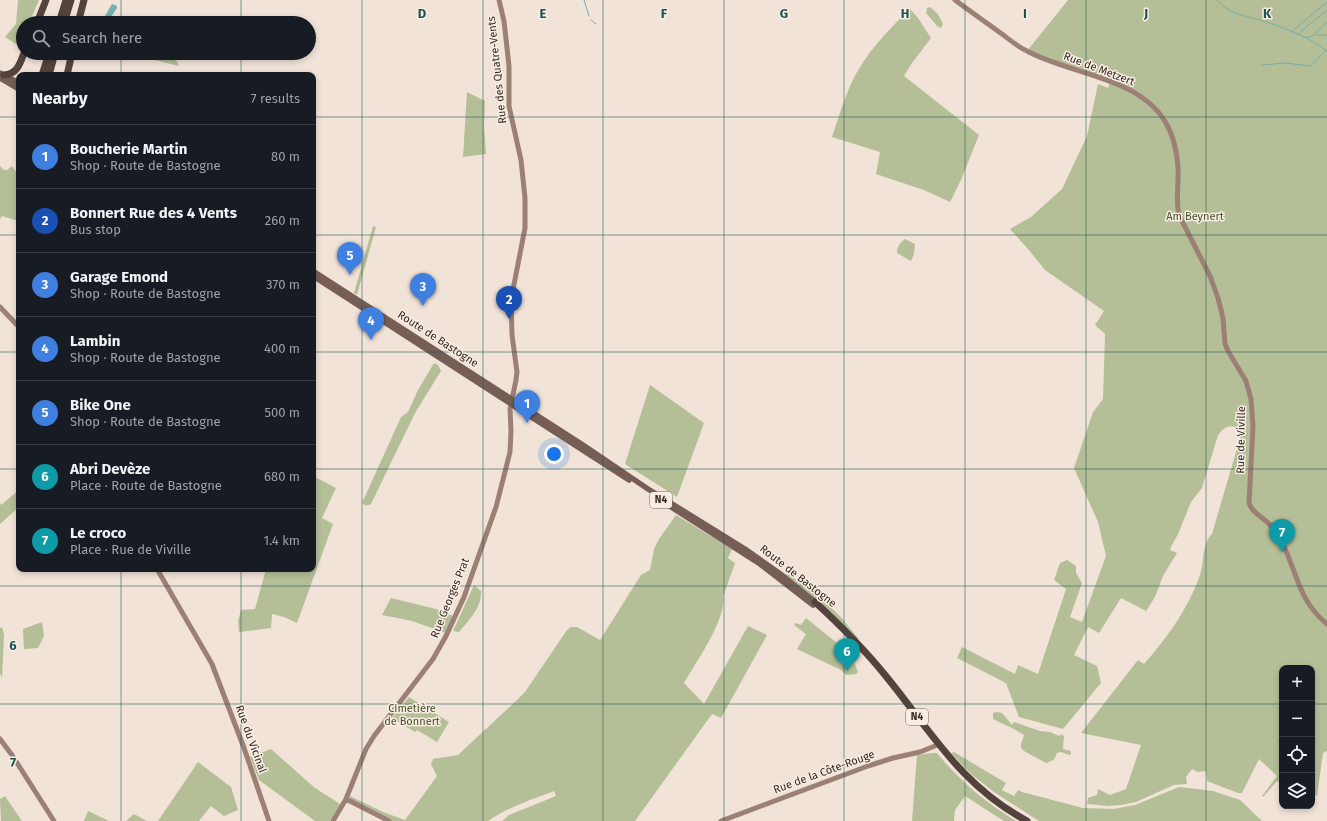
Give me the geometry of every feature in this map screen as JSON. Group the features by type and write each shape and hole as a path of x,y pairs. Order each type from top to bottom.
{"highway":[{"path":"39,16 46,0"},
{"path":"60,16 66,0"},
{"path":"66,16 71,0"},
{"path":"80,16 84,0"},
{"path":"1,75 12,74 16,71 21,60"},
{"path":"46,72 48,60"},
{"path":"47,72 52,60"},
{"path":"68,72 70,60"},
{"name":"Route de Bastogne","path":"814,604 882,677 956,772 994,805 1020,821"},
{"name":"Route de Bastogne","path":"814,604 863,649 964,774 996,801 1027,821"}],"main road":[{"path":"1,75 16,82"},
{"path":"1,75 16,86"},
{"name":"Route de Bastogne","path":"316,273 511,401"},
{"name":"Route de Bastogne","path":"316,278 751,553 793,584 814,604"}],"street":[{"name":"Rue des Quatre-Vents","path":"499,0 504,22 509,59 509,106 521,160 525,198 525,228 511,300 512,335 517,372 511,401"},
{"name":"Rue de Metzert","path":"955,0 1027,51 1046,60 1110,82 1139,96 1157,110 1167,125 1176,152 1178,176 1177,198"},
{"name":"Rue de Viville","path":"1177,198 1176,206 1183,224 1210,276 1218,298 1223,318 1225,344 1246,381 1252,399 1253,426 1249,499 1250,507 1252,511 1270,524 1276,532 1288,556 1302,594 1314,611 1327,624"},
{"path":"0,307 16,325"},
{"name":"Rue Georges Prat","path":"333,821 346,799 364,754 374,736 433,659 456,616 496,507 505,477 510,452 511,401"},
{"name":"Rue du Vicinal","path":"159,572 212,664 244,748 269,821"},
{"path":"0,739 12,755 54,821"},
{"name":"Rue de la Côte-Rouge","path":"721,821 868,766 893,758 920,752 935,746"},
{"path":"346,799 389,821"}],"green space":[{"path":"18,0 39,0 32,16 17,16"},
{"name":"Am Beynert","path":"1068,0 1327,0 1327,751 1323,753 1317,796 1315,795 1315,665 1279,665 1279,782 1277,781 1263,797 1262,796 1277,776 1259,759 1242,793 1238,793 1207,781 1206,771 1198,772 1192,769 1186,777 1187,784 1174,785 1136,802 1108,806 1087,804 1088,798 1097,795 1098,789 1110,795 1126,789 1141,745 1081,733 1138,660 1144,664 1176,623 1189,601 1201,572 1206,543 1212,534 1241,435 1242,430 1238,428 1228,426 1218,435 1202,488 1191,502 1171,547 1170,550 1177,553 1163,576 1155,597 1146,611 1121,598 1099,633 1088,627 1074,655 1097,666 1101,683 1063,729 1019,717 1006,683 957,658 962,647 1015,674 1018,665 1038,674 1066,589 1054,580 1060,563 1067,560 1076,566 1076,573 1082,583 1070,617 1082,622 1106,556 1098,522 1074,468 1093,412 1103,399 1105,334 1095,325 1104,311 1045,270 1010,229 1031,217 1062,189 1087,136 1098,84 1108,88 1110,82 1027,51"},
{"path":"930,7 938,14 943,24 941,28 937,26 926,13 927,8"},
{"path":"910,9 918,18 931,38 904,76 979,135 961,180 950,202 924,190 876,174 880,152 832,137 848,91 862,63 893,26"},
{"path":"16,24 16,44 5,37"},
{"path":"155,60 176,60 179,66"},
{"path":"467,92 485,101 484,126 486,154 463,157"},
{"path":"0,166 4,170 7,170 12,166 16,172 16,220 2,216 0,219"},
{"path":"373,226 376,227 357,295 354,293"},
{"path":"905,239 915,244 914,254 911,261 897,253 899,245"},
{"path":"434,363 438,365 441,371 415,413 371,504 364,505 362,503 401,417 408,412 418,390"},
{"path":"650,385 704,423 677,497 625,464"},
{"path":"316,478 336,488 322,518 333,524 316,571"},
{"path":"16,492 16,510 0,524 0,502 1,505"},
{"path":"676,515 732,549 728,558 735,563 723,597 723,606 720,617 709,641 684,683 704,704 748,626 767,635 721,718 712,714 635,821 502,821 509,815 556,796 554,791 512,808 488,821 389,821 349,801 350,796 383,812 405,820 437,776 431,764 433,759 458,755 517,700 525,692 567,630 571,627 577,627 600,640 641,575 650,570 654,549 659,539"},
{"path":"265,572 316,572 297,623 284,617 272,614 271,628 239,632 238,621 241,610 255,609"},
{"path":"785,574 790,575 825,602 840,616 858,638 857,639"},
{"path":"474,585 481,591 481,597 477,608 459,632 453,631"},
{"path":"391,598 436,609 453,616 446,633 412,621 382,615"},
{"path":"806,618 843,648 847,648 848,644 859,654 853,659 858,672 856,674 846,675 841,670 797,649 806,634 794,625 796,623 801,625"},
{"path":"42,622 44,636 38,648 24,649 23,629"},
{"path":"2,627 4,635 2,678 0,673 0,628"},
{"name":"Cimetière de Bonnert","path":"409,697 449,722 437,742 417,730 415,732 392,718"},
{"path":"993,713 1002,713 1012,725 1014,722 1059,736 1061,734 1064,736 1063,749 1071,751 1071,754 1069,755 1061,752 1057,753 1053,760 1046,763 1024,751 1021,748 1021,744 1024,735 993,719"},
{"path":"271,749 315,788 340,804 330,821 315,821 259,780 250,757"},
{"path":"954,752 1006,783 1002,790 1014,796 1018,790 1083,808 1114,809 1135,805 1179,787 1213,791 1240,800 1262,821 1039,821 994,792 971,774 951,753"},
{"path":"937,753 974,791 994,807 1016,821 1004,821 965,796 955,810 954,821 912,821 917,755"},
{"path":"198,762 231,787 238,810 224,816 211,806 199,821 158,821"},
{"path":"5,796 22,821 1,821 0,799"},
{"path":"88,811 109,821 84,821"},
{"path":"134,814 147,821 126,821"}],"water":[{"path":"112,4 117,6 112,16 105,16"}],"waterway":[{"path":"584,0 589,16"},
{"path":"1217,0 1227,9 1234,12 1299,34 1314,42 1327,52"},
{"path":"1291,32 1327,2"},
{"path":"1297,35 1327,10"},
{"path":"591,20 596,24"},
{"path":"1303,37 1311,37 1327,22"},
{"path":"1316,35 1327,35"},
{"path":"1262,65 1285,63 1311,66 1327,49"}],"place":[{"name":"Bike One","path":"350,275"},
{"name":"Garage Emond","path":"423,306"},
{"name":"Bonnert Rue des 4 Vents","path":"509,319"},
{"name":"Lambin","path":"371,340"},
{"name":"Boucherie Martin","path":"527,423"},
{"name":"Le croco","path":"1282,552"},
{"name":"Abri Devèze","path":"847,671"}]}
